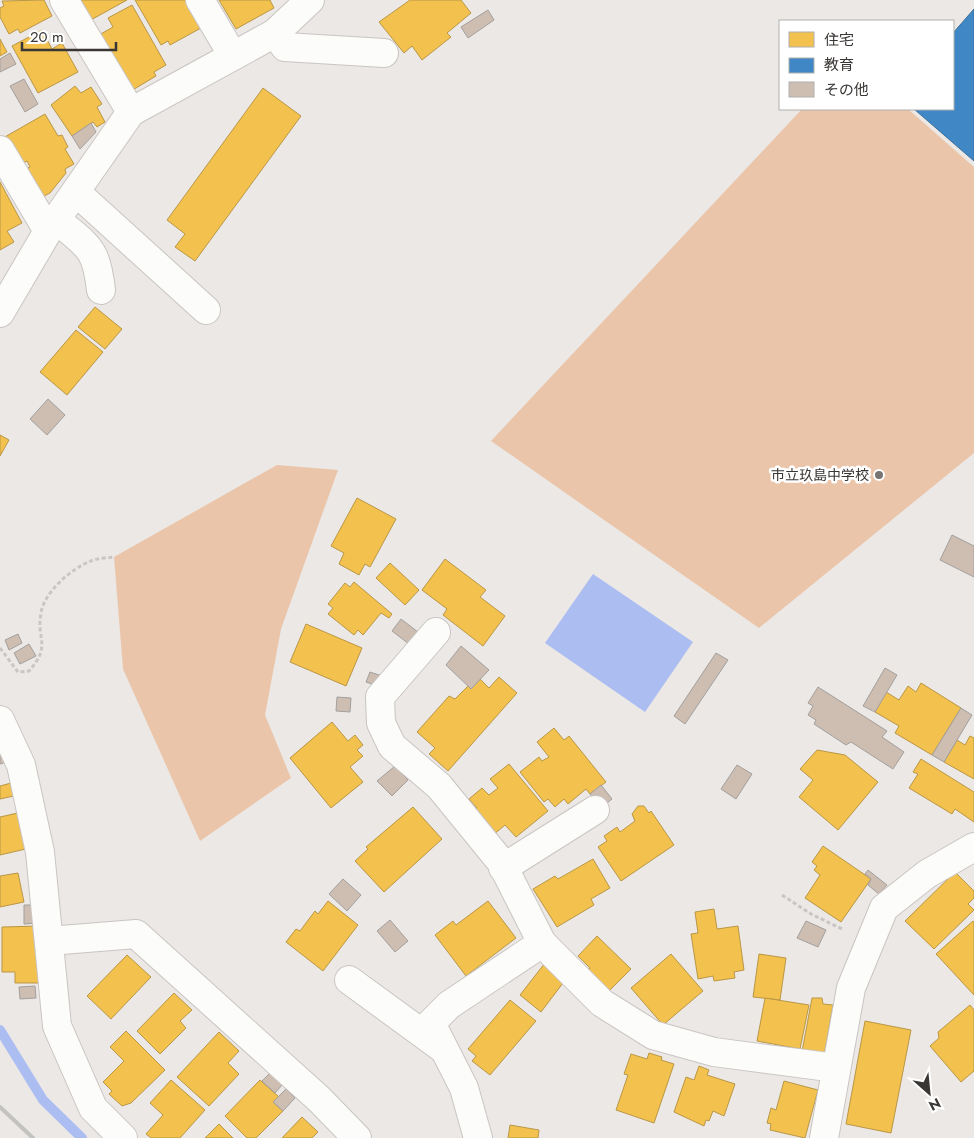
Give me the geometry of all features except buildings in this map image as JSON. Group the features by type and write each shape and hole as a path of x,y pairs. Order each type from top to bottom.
{"street":[{"path":"64,0 131,112"},
{"path":"200,0 233,56"},
{"path":"0,313 53,225 131,112 274,33 310,0"},
{"path":"274,33 285,47 384,53"},
{"path":"0,150 53,225 90,248 98,265 101,290"},
{"path":"76,192 206,310"},
{"path":"436,632 380,696 381,723 392,746 439,786 503,868 542,943 602,1003 653,1035 714,1052 836,1068"},
{"path":"0,720 21,765 40,852 57,1026 93,1108 122,1138"},
{"path":"503,868 595,810"},
{"path":"824,1138 851,988 884,908 927,874 974,847"},
{"path":"49,941 136,934 319,1099 357,1138"},
{"path":"478,1138 464,1088 431,1024 449,1005 542,943"},
{"path":"349,980 445,1050"}],"path":[{"path":"0,648 18,672 29,671 41,658 43,644 41,613 45,601 54,587 91,561 114,557"},
{"path":"782,895 811,914 870,942"}],"shaded area":[{"path":"801,110 909,110 974,167 974,453 759,628 491,441"},
{"path":"277,465 338,470 281,629 265,715 291,778 200,841 123,669 114,557"}],"water":[{"path":"593,574 693,642 645,712 545,643"}],"waterway":[{"path":"0,1030 43,1100 82,1138"}],"railway":[{"path":"0,1107 33,1138"}],"place":[{"name":"市立玖島中学校","path":"879,475"}]}
